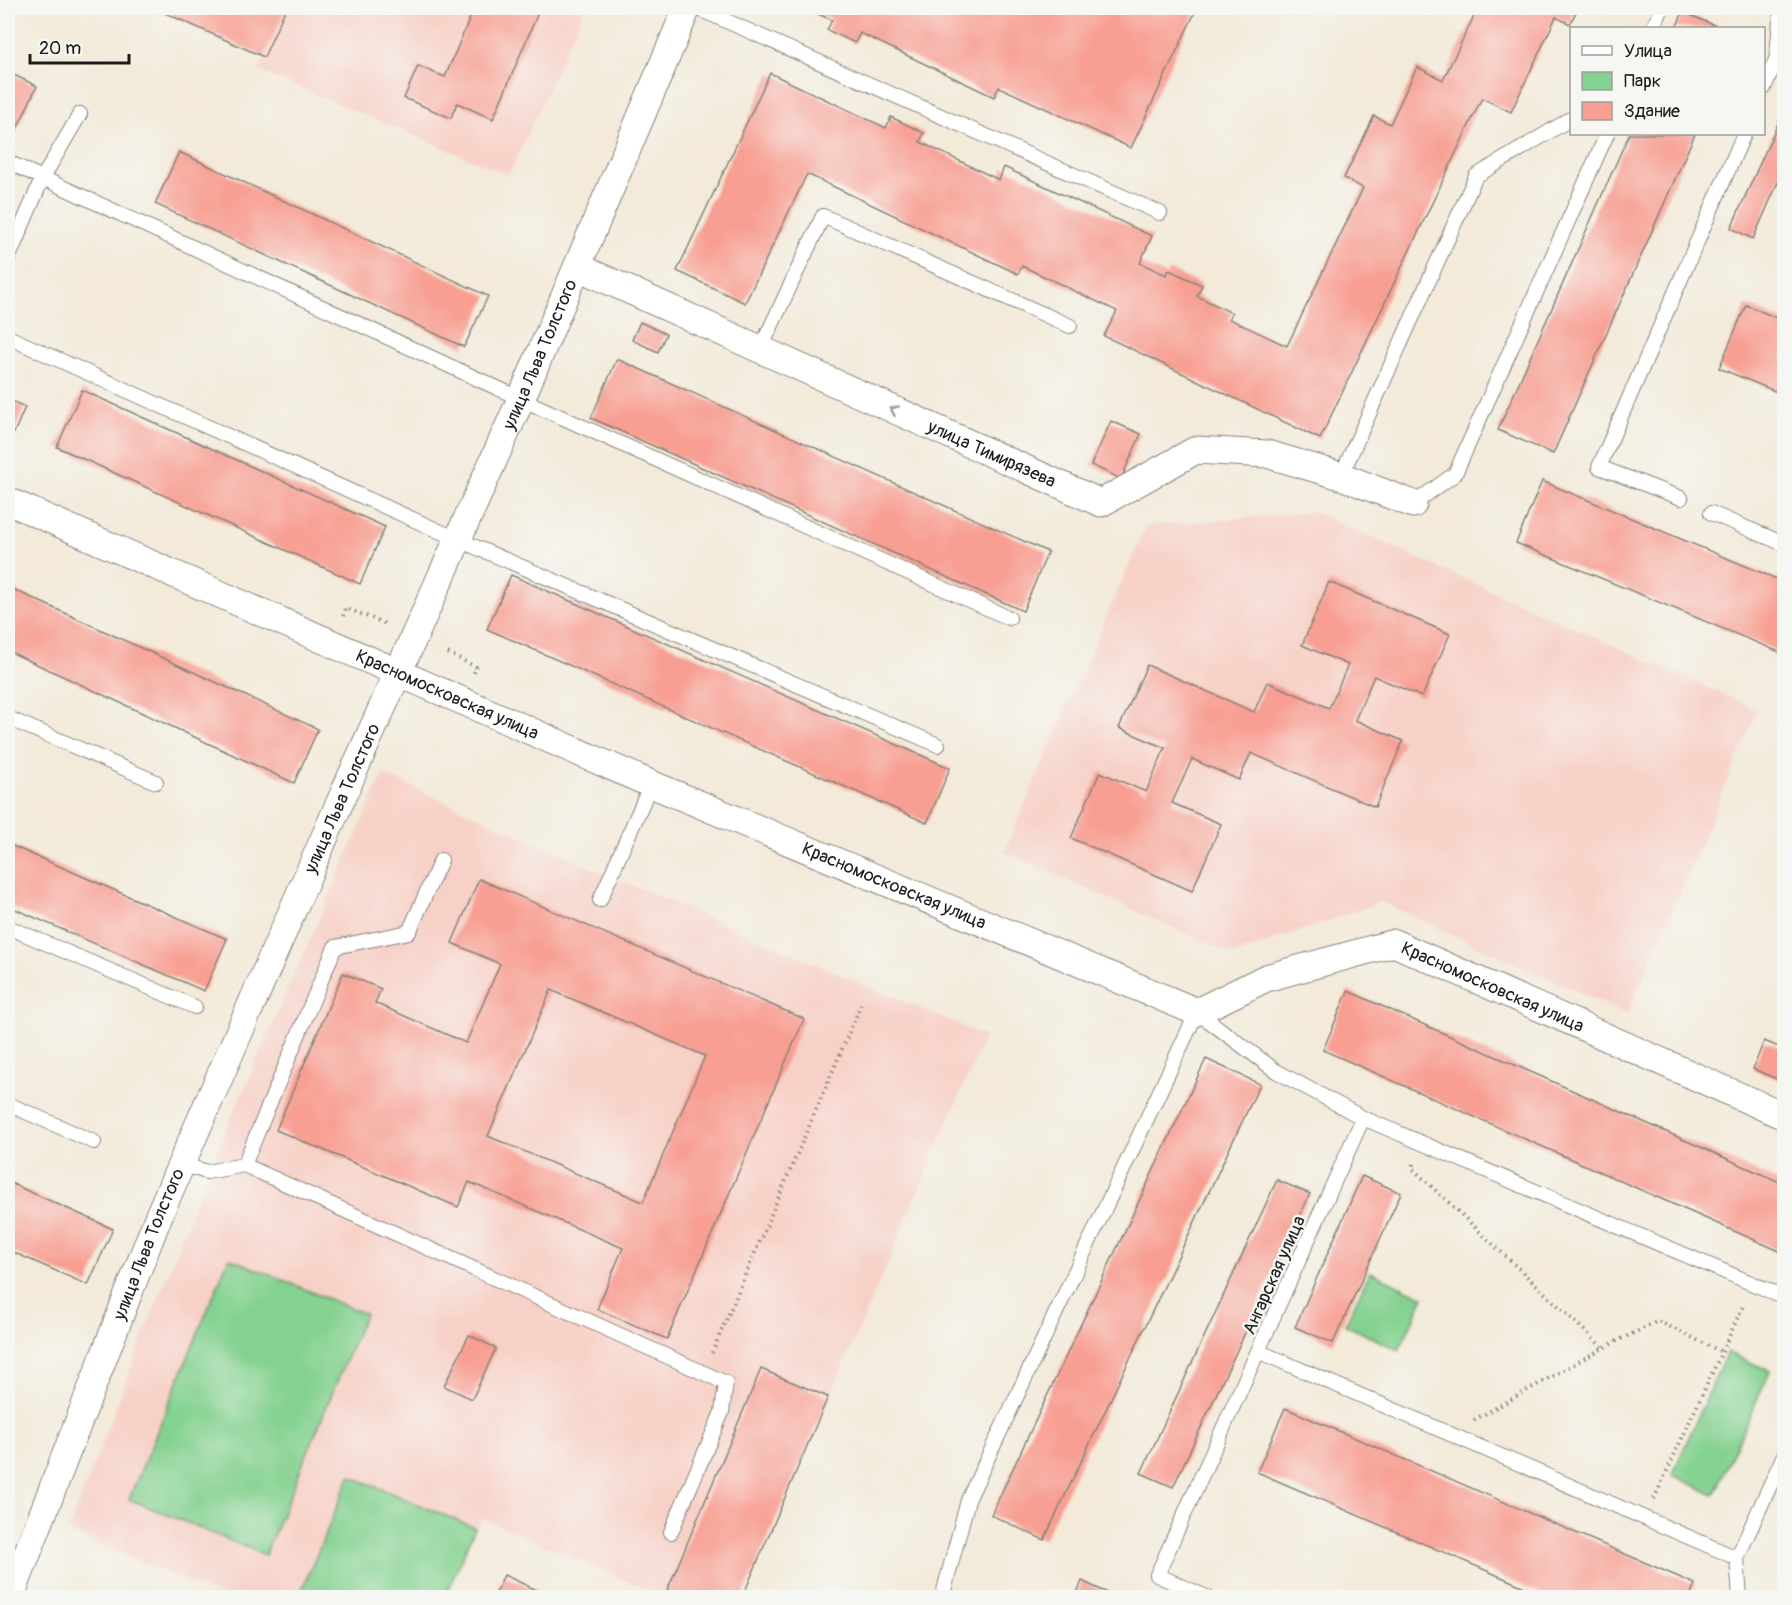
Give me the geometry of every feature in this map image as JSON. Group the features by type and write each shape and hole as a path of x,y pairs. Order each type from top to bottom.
{"street":[{"name":"улица Льва Толстого","path":"10,1598 181,1164 521,399 687,8"},
{"name":"улица Тимирязева","path":"578,267 1101,503 1196,450 1267,454 1341,476 1413,504"},
{"name":"Красномосковская улица","path":"8,501 651,784 1197,1012 1266,978 1394,943 1785,1116"}],"lane":[{"path":"697,8 1160,213"},
{"path":"1653,27 1662,8"},
{"path":"1765,86 1777,57 1781,8"},
{"path":"8,259 42,179 80,114"},
{"path":"1341,476 1476,176 1570,119"},
{"path":"1413,504 1455,474 1607,135"},
{"path":"1682,498 1599,467 1744,135"},
{"path":"8,162 521,399 1009,618"},
{"path":"760,350 823,216 1070,326"},
{"path":"8,337 459,540 938,745"},
{"path":"1711,513 1785,544"},
{"path":"8,718 156,782"},
{"path":"600,900 651,784"},
{"path":"244,1165 335,947 409,932 441,860"},
{"path":"8,927 195,1007"},
{"path":"942,1598 968,1500 1197,1012 1276,1071 1363,1118 1785,1297"},
{"path":"8,1104 94,1142"},
{"name":"Ангарская улица","path":"1208,1598 1157,1575 1260,1352 1363,1118"},
{"path":"181,1164 207,1172 244,1165 726,1383 722,1412 671,1532"},
{"path":"1260,1352 1447,1435 1737,1558"},
{"path":"1740,1598 1737,1558 1785,1455"}],"path":[{"path":"339,626 346,608 386,624"},
{"path":"448,653 476,668 468,683"},
{"path":"703,1373 863,1000"},
{"path":"1415,1140 1412,1168 1603,1348"},
{"path":"1645,1518 1720,1351 1755,1283"},
{"path":"1447,1435 1603,1348 1658,1321 1720,1351"}],"shaded area":[{"path":"286,8 585,8 509,175 259,71"},
{"path":"1314,512 1758,710 1627,1014 1381,902 1233,955 1004,852 1146,526"},
{"path":"383,774 610,876 985,1036 744,1597 665,1597 483,1519 475,1528 445,1598 224,1597 68,1531 207,1172"}],"green space":[{"path":"229,1258 365,1314 265,1555 129,1499"},
{"path":"1370,1272 1424,1297 1399,1350 1345,1325"},
{"path":"1727,1352 1770,1371 1714,1495 1672,1475"},
{"path":"350,1476 475,1528 445,1597 299,1597"}],"building":[{"path":"154,8 286,8 264,57"},
{"path":"474,8 540,8 493,119 457,103 451,118 404,98 418,66 445,77"},
{"path":"804,8 1197,8 1131,148 999,87 994,97 860,33 855,43 827,30 832,20"},
{"path":"1478,8 1578,8 1570,24 1556,17 1511,112 1482,98 1320,439 1104,336 1117,311 1022,266 1018,274 807,174 745,303 677,271 770,73 886,128 891,117 924,133 920,142 999,180 1004,167 1152,236 1140,263 1166,275 1169,270 1202,285 1197,296 1232,313 1229,319 1287,346 1363,188 1344,178 1374,116 1390,124 1417,67 1443,80"},
{"path":"1683,12 1719,27 1676,27"},
{"path":"8,72 37,86 8,148"},
{"path":"1784,110 1784,169 1753,239 1731,228"},
{"path":"1629,135 1695,135 1553,454 1498,430"},
{"path":"179,152 488,296 464,347 155,204"},
{"path":"1746,305 1784,321 1784,395 1719,368"},
{"path":"640,322 666,334 658,352 632,340"},
{"path":"617,359 1048,552 1023,611 591,418"},
{"path":"82,390 385,527 360,584 57,447"},
{"path":"8,399 25,407 14,433 8,431"},
{"path":"1111,421 1141,434 1121,479 1091,465"},
{"path":"1542,481 1784,582 1784,654 1516,543"},
{"path":"511,575 950,768 927,823 487,629"},
{"path":"1329,582 1450,634 1422,697 1374,676 1355,720 1403,741 1375,807 1251,753 1239,780 1192,759 1172,803 1221,824 1192,891 1071,838 1100,772 1146,792 1165,748 1119,728 1147,665 1254,712 1267,682 1329,708 1348,665 1302,645"},
{"path":"8,587 318,729 294,783 8,651"},
{"path":"8,844 227,939 204,991 8,906"},
{"path":"479,879 804,1019 667,1339 597,1309 623,1248 469,1182 458,1207 276,1130 343,973 381,989 375,1003 466,1043 500,964 452,943","holes":["551,990 705,1056 643,1202 488,1136"]},
{"path":"1348,991 1784,1184 1784,1253 1323,1050"},
{"path":"1764,1041 1784,1049 1784,1082 1753,1069"},
{"path":"1206,1059 1260,1084 1044,1540 991,1515"},
{"path":"1362,1176 1401,1193 1333,1343 1295,1327"},
{"path":"1277,1180 1310,1194 1173,1487 1141,1473"},
{"path":"8,1182 113,1229 88,1285 8,1250"},
{"path":"469,1335 496,1348 472,1399 444,1386"},
{"path":"761,1369 828,1397 742,1598 664,1598"},
{"path":"1285,1408 1695,1584 1689,1598 1550,1598 1257,1472"},
{"path":"504,1575 554,1598 494,1598"},
{"path":"1082,1581 1118,1598 1075,1598"}]}
